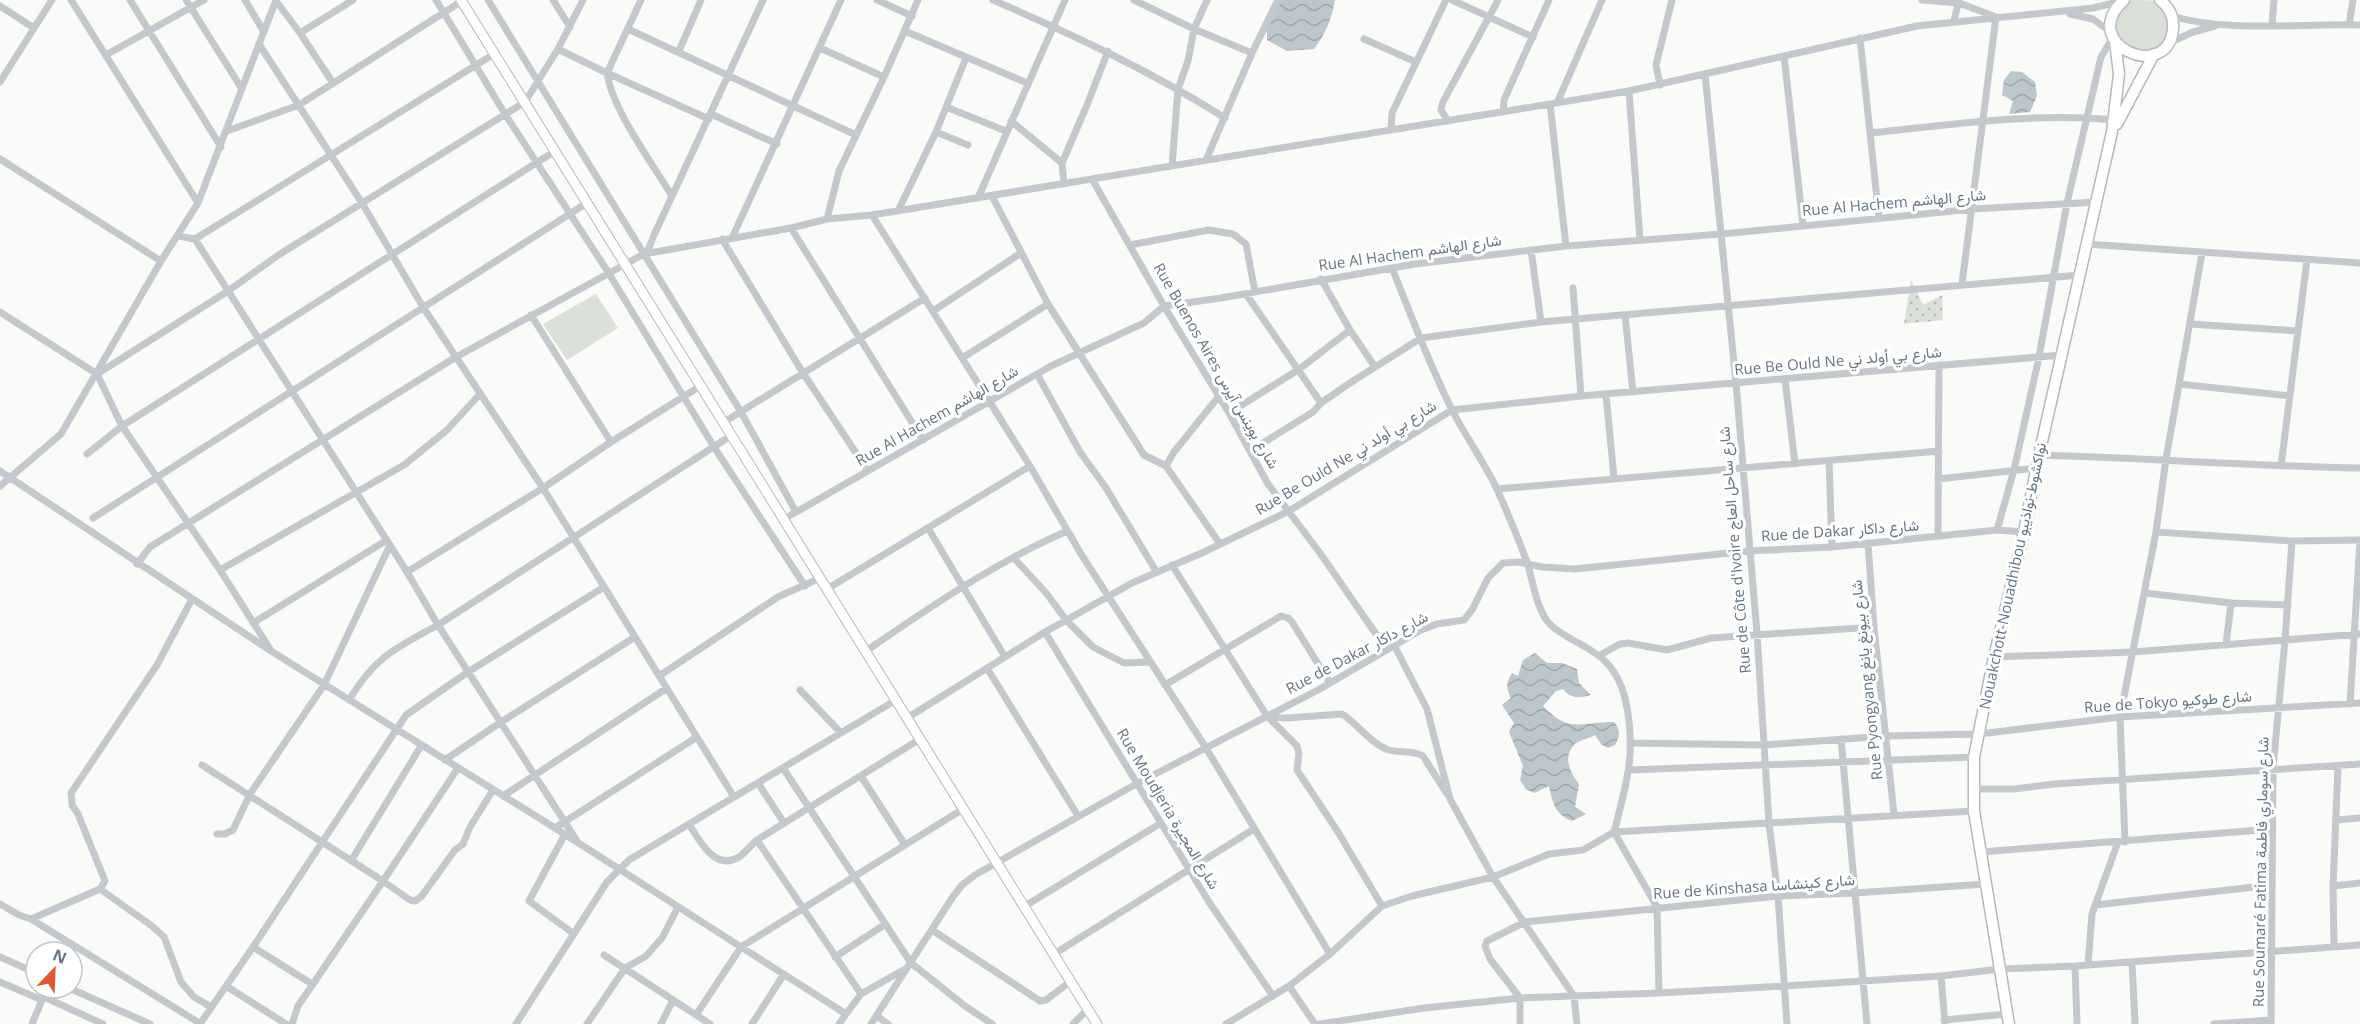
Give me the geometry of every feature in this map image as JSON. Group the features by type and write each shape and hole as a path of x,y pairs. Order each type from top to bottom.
{"highway":[{"path":"2123,1 2112,18 2114,37 2125,51 2132,55 2146,56 2154,54 2167,44 2173,28 2169,8 2160,0"},
{"name":"Nouakchott-Nouadhibou نواكشوط-نواذيبو","path":"2008,1019 1974,811 1974,757 1994,657 2024,532 2036,468 2112,132 2119,74 2114,37"},
{"name":"Nouakchott-Nouadhibou نواكشوط-نواذيبو","path":"2112,132 2154,54"}],"main road":[{"path":"462,1 1097,1024"}],"street":[{"path":"0,82 52,0"},
{"path":"71,0 198,203"},
{"path":"130,0 221,147"},
{"path":"186,0 243,89"},
{"path":"106,55 204,0"},
{"path":"245,0 264,32"},
{"path":"300,33 353,0"},
{"path":"436,0 505,114 608,272 714,447 805,586"},
{"path":"488,0 646,253 741,412 796,512"},
{"path":"553,0 570,27"},
{"path":"97,374 228,291 279,254 525,102 558,49 583,0"},
{"path":"641,0 607,73 617,105 672,196"},
{"path":"679,51 701,0"},
{"path":"646,253 763,0"},
{"path":"732,238 841,0"},
{"path":"877,0 912,16"},
{"path":"828,219 839,171 918,0"},
{"path":"993,0 1108,51 1178,88 1225,118"},
{"path":"978,198 1065,0"},
{"path":"1172,166 1178,88 1188,61 1194,29 1207,0"},
{"path":"1206,160 1252,53 1278,0"},
{"path":"1391,130 1392,113 1446,0"},
{"path":"1452,0 1533,36"},
{"path":"1448,121 1441,110 1443,102 1498,0"},
{"path":"1503,112 1504,100 1549,0"},
{"path":"1566,246 1554,103 1602,0"},
{"path":"1660,85 1656,65 1672,0"},
{"path":"1922,0 1959,1 1996,18"},
{"path":"2272,24 2274,0"},
{"path":"2349,25 2353,0"},
{"path":"0,486 11,479 61,434 161,261 198,203 276,1"},
{"path":"276,1 333,83"},
{"path":"227,131 299,105 462,1"},
{"path":"1137,1 1194,29 1252,53"},
{"path":"1954,21 1959,1"},
{"path":"138,564 150,547 189,525 456,357 625,262 646,253 791,228 828,219 872,215 992,196 1629,91 1917,26 2093,8 2123,1"},
{"path":"0,6 34,28"},
{"path":"2169,8 2196,22 2220,25 2360,25"},
{"path":"1997,530 2014,470 2039,357 2067,203 2101,57 2114,37 2094,19 2055,12"},
{"path":"1962,284 1996,18"},
{"path":"2167,44 2193,32 2220,25"},
{"path":"628,29 856,135"},
{"path":"905,31 1027,83"},
{"path":"1860,38 1879,218"},
{"path":"1364,39 1416,62"},
{"path":"259,44 362,203 423,307 543,488 734,797"},
{"path":"819,48 884,77"},
{"path":"558,49 607,73 777,144"},
{"path":"1064,184 1062,163 1108,51"},
{"path":"178,236 195,238 494,54"},
{"path":"1784,56 1803,225"},
{"path":"898,211 936,132 966,58"},
{"name":"Rue de Côte d'Ivoire شارع ساحل العاج","path":"1705,74 1736,383 1757,633 1769,823 1778,896 1787,1024"},
{"path":"1629,91 1640,240"},
{"path":"946,107 1006,131"},
{"path":"1870,134 1983,122 2087,118 2114,120"},
{"path":"1011,121 1062,163"},
{"path":"936,132 968,145"},
{"path":"87,454 122,426 555,151"},
{"path":"0,159 161,261"},
{"name":"Rue Buenos Aires شارع بوينس آيرس","path":"1092,179 1164,306 1220,396 1268,484 1387,650"},
{"path":"992,196 1048,304 1078,354 1106,392 1144,456 1166,466 1220,544"},
{"name":"Rue Al Hachem شارع الهاشم","path":"784,519 1037,374 1144,322 1164,306 1392,268 1566,246 1722,234 1973,209 2097,202"},
{"path":"93,518 587,203"},
{"path":"872,215 1030,466 1067,531 1149,662 1206,748 1330,954"},
{"path":"791,228 923,440"},
{"path":"1130,245 1209,230 1233,234 1246,244 1255,292"},
{"path":"195,238 407,572 438,625 579,843"},
{"path":"722,239 804,373 868,471"},
{"path":"2087,244 2360,263"},
{"path":"1531,250 1541,322"},
{"path":"933,311 1021,253"},
{"path":"2088,965 2095,904 2122,842 2124,779 2120,717 2156,532 2166,459 2202,253"},
{"path":"2281,466 2307,260"},
{"path":"1392,268 1452,410 1497,489 1547,620 1565,636 1600,655 1611,666 1624,696 1631,743 1629,770 1614,832 1657,907 1659,993"},
{"path":"1250,451 1313,412 1321,403 1421,338 1541,322 2080,275"},
{"path":"1321,279 1350,330 1375,367"},
{"path":"1573,288 1581,396"},
{"path":"1246,294 1321,403"},
{"path":"724,422 925,298"},
{"path":"962,358 1048,304"},
{"path":"0,312 97,374 122,426 220,570 271,651"},
{"path":"531,315 611,442"},
{"path":"1625,315 1633,392"},
{"path":"2190,324 2298,331"},
{"path":"1229,413 1298,370 1350,330"},
{"name":"Rue Be Ould Ne شارع بي أولد ني","path":"907,718 1109,595 1156,571 1289,511 1452,410 1581,396 2062,355"},
{"path":"1938,536 1939,365"},
{"path":"1037,374 1080,452 1106,488 1156,571"},
{"path":"1785,379 1795,464"},
{"path":"2179,384 2290,396"},
{"path":"407,572 543,488 702,385"},
{"path":"220,570 404,465 447,430 480,394"},
{"path":"1606,394 1614,478"},
{"path":"1166,466 1174,452 1220,396"},
{"path":"348,700 372,666 388,652 438,625 732,435"},
{"path":"1497,489 1939,451"},
{"path":"2039,455 2360,468"},
{"path":"1829,461 1832,547"},
{"path":"827,589 1030,466"},
{"path":"1938,479 2036,468"},
{"path":"0,471 271,651 565,834 846,1014"},
{"path":"928,528 1005,657"},
{"name":"Rue de Dakar شارع داكار","path":"871,1024 962,885 975,875 1137,784 1330,683 1394,645 1437,624 1464,620 1472,610 1488,578 1503,563 1511,561 1575,569 1749,551 1832,547 1997,530 2024,532"},
{"path":"866,651 964,587 1036,545 1067,531"},
{"path":"2156,532 2292,541 2360,541 2357,634 2350,704"},
{"name":"Rue Soumaré Fatima شارع سوماري فاطمة","path":"2271,1022 2273,768 2292,541"},
{"path":"253,622 388,542"},
{"path":"217,834 225,834 233,830 250,794 324,685 361,611 388,542"},
{"name":"Rue Pyongyang شارع بيونغ يانغ","path":"1868,543 1874,627 1894,814"},
{"path":"1014,558 1092,647 1124,663 1149,662"},
{"path":"1172,565 1267,716 1297,746 1299,754 1297,770 1338,832 1382,906"},
{"path":"659,675 775,599 820,578"},
{"path":"0,904 31,919 201,1024 406,715 468,672 604,586"},
{"path":"2145,593 2231,603 2288,605"},
{"path":"31,919 100,889 105,881 78,814 72,805 71,792 157,665 192,599"},
{"path":"2226,645 2231,603"},
{"path":"1165,685 1226,651 1281,616 1285,616 1292,622 1330,683"},
{"path":"1600,655 1620,644 1674,650 1711,638 1757,633 1874,627"},
{"name":"Rue Moudjeria شارع المجيرة","path":"1045,632 1189,869 1273,996"},
{"path":"1994,657 2133,652 2357,634"},
{"path":"445,760 635,637"},
{"path":"1394,645 1427,709 1450,799"},
{"path":"987,668 1078,816"},
{"path":"503,796 667,688"},
{"path":"800,690 841,733"},
{"path":"516,1024 618,868 896,700"},
{"name":"Rue de Tokyo شارع طوكيو","path":"1631,743 1764,745 1885,736 1979,734 2120,717 2360,703"},
{"path":"1267,716 1287,718 1342,714 1379,746 1393,752 1417,753 1423,756 1450,799 1493,877 1574,996 1577,1024"},
{"path":"555,828 697,737"},
{"path":"689,824 707,852 727,860 739,857 757,840 920,739"},
{"path":"1841,739 1867,1024"},
{"path":"351,861 421,746"},
{"path":"1629,770 1974,757"},
{"path":"202,765 250,794 410,900 415,901 421,897 455,850 463,844 470,827 493,790"},
{"path":"1973,789 2014,789 2273,768 2360,765"},
{"path":"2334,947 2333,886 2338,766"},
{"path":"292,1024 298,1006 312,984 458,768"},
{"path":"783,768 854,876 909,966 983,1022 992,1024"},
{"path":"861,776 905,845"},
{"path":"758,783 784,823"},
{"path":"696,1015 741,947 963,809"},
{"path":"1226,1024 1289,986 1330,954 1382,906 1412,896 1493,877 1549,854 1583,850 1614,832 1974,811"},
{"path":"2336,820 2360,818"},
{"path":"1025,906 1161,823"},
{"path":"1054,954 1254,829"},
{"path":"1981,852 2273,829"},
{"path":"565,834 529,902 574,934"},
{"path":"757,840 861,994"},
{"path":"2333,886 2360,883"},
{"name":"Rue de Kinshasa شارع كينشاسا","path":"1525,922 1778,896 1985,884"},
{"path":"2095,904 2272,885"},
{"path":"100,889 164,937 181,982 194,997 211,1007"},
{"path":"587,1024 625,968 646,956 662,938 678,907"},
{"path":"1520,1024 1520,998 1490,959 1485,946 1487,941 1525,922"},
{"path":"835,957 884,925"},
{"path":"932,930 1040,1001 1046,1000 1071,981"},
{"path":"1320,1024 1520,998 1785,986 2360,945"},
{"path":"254,947 312,984"},
{"path":"604,955 710,1024"},
{"path":"0,957 24,968"},
{"path":"2132,962 2135,1024"},
{"path":"839,1024 861,994 909,966"},
{"path":"2075,966 2077,1024"},
{"path":"752,1024 783,974"},
{"path":"1941,976 1945,1022 2008,1019"},
{"path":"0,982 24,991"},
{"path":"226,986 286,1024"},
{"path":"1289,986 1315,1024"},
{"path":"84,995 150,1024"},
{"path":"34,1023 43,1000"},
{"path":"45,1000 103,1024"},
{"path":"661,1024 673,1000"},
{"path":"1073,1024 1088,1009"},
{"path":"1382,1015 1387,1024"},
{"path":"877,1016 888,1024"},
{"path":"2214,1024 2271,1022"}],"shaded area":[{"path":"2132,0 2150,0 2161,4 2164,8 2172,31 2158,50 2133,53 2116,34 2119,15"},
{"path":"1911,280 1923,305 1942,295 1943,320 1904,324"},
{"path":"596,294 618,328 567,360 543,324"}],"water":[{"path":"1279,0 1335,0 1328,26 1314,49 1287,51 1267,40 1267,29"},
{"path":"2011,71 2022,72 2035,82 2037,96 2030,112 2009,114 2013,101 2002,95 2004,80"},
{"path":"1535,653 1547,663 1562,663 1577,669 1579,683 1591,695 1576,697 1569,695 1563,689 1556,691 1543,706 1552,715 1576,725 1614,722 1619,730 1615,745 1608,748 1601,744 1595,735 1578,742 1570,750 1569,765 1579,784 1575,807 1586,814 1572,821 1558,812 1549,786 1534,793 1526,789 1520,780 1523,766 1509,732 1514,723 1502,705 1511,698 1507,685 1512,673 1518,676 1523,660"}]}
